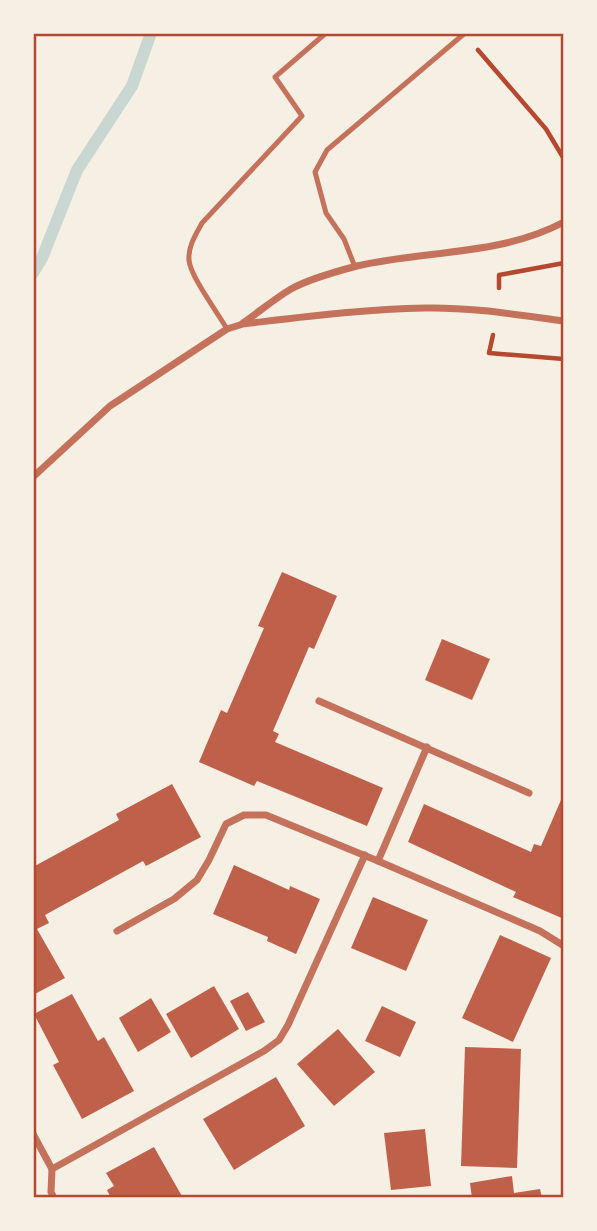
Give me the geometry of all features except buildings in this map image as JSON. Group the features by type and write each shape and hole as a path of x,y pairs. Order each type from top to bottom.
{"street":[{"path":"243,324 293,288 355,267 425,254 488,248 545,232 564,222"},
{"path":"33,477 110,406 227,329 243,324 345,312 427,308 549,319 564,323"},
{"path":"319,701 529,793"},
{"path":"378,861 427,747"},
{"path":"117,931 174,899 197,880 226,824 244,815 266,815 540,931 564,947"},
{"path":"52,1169 264,1051 279,1040 365,855"},
{"path":"33,1133 52,1169 51,1192 54,1198"}],"lane":[{"path":"227,329 191,269 188,257 192,241 202,223 302,116 275,77 326,33"},
{"path":"355,267 344,239 326,213 315,172 327,150 465,34"}],"path":[{"path":"465,34 547,129 564,159"}],"waterway":[{"path":"33,273 42,258 77,170 132,86 151,33"}]}
